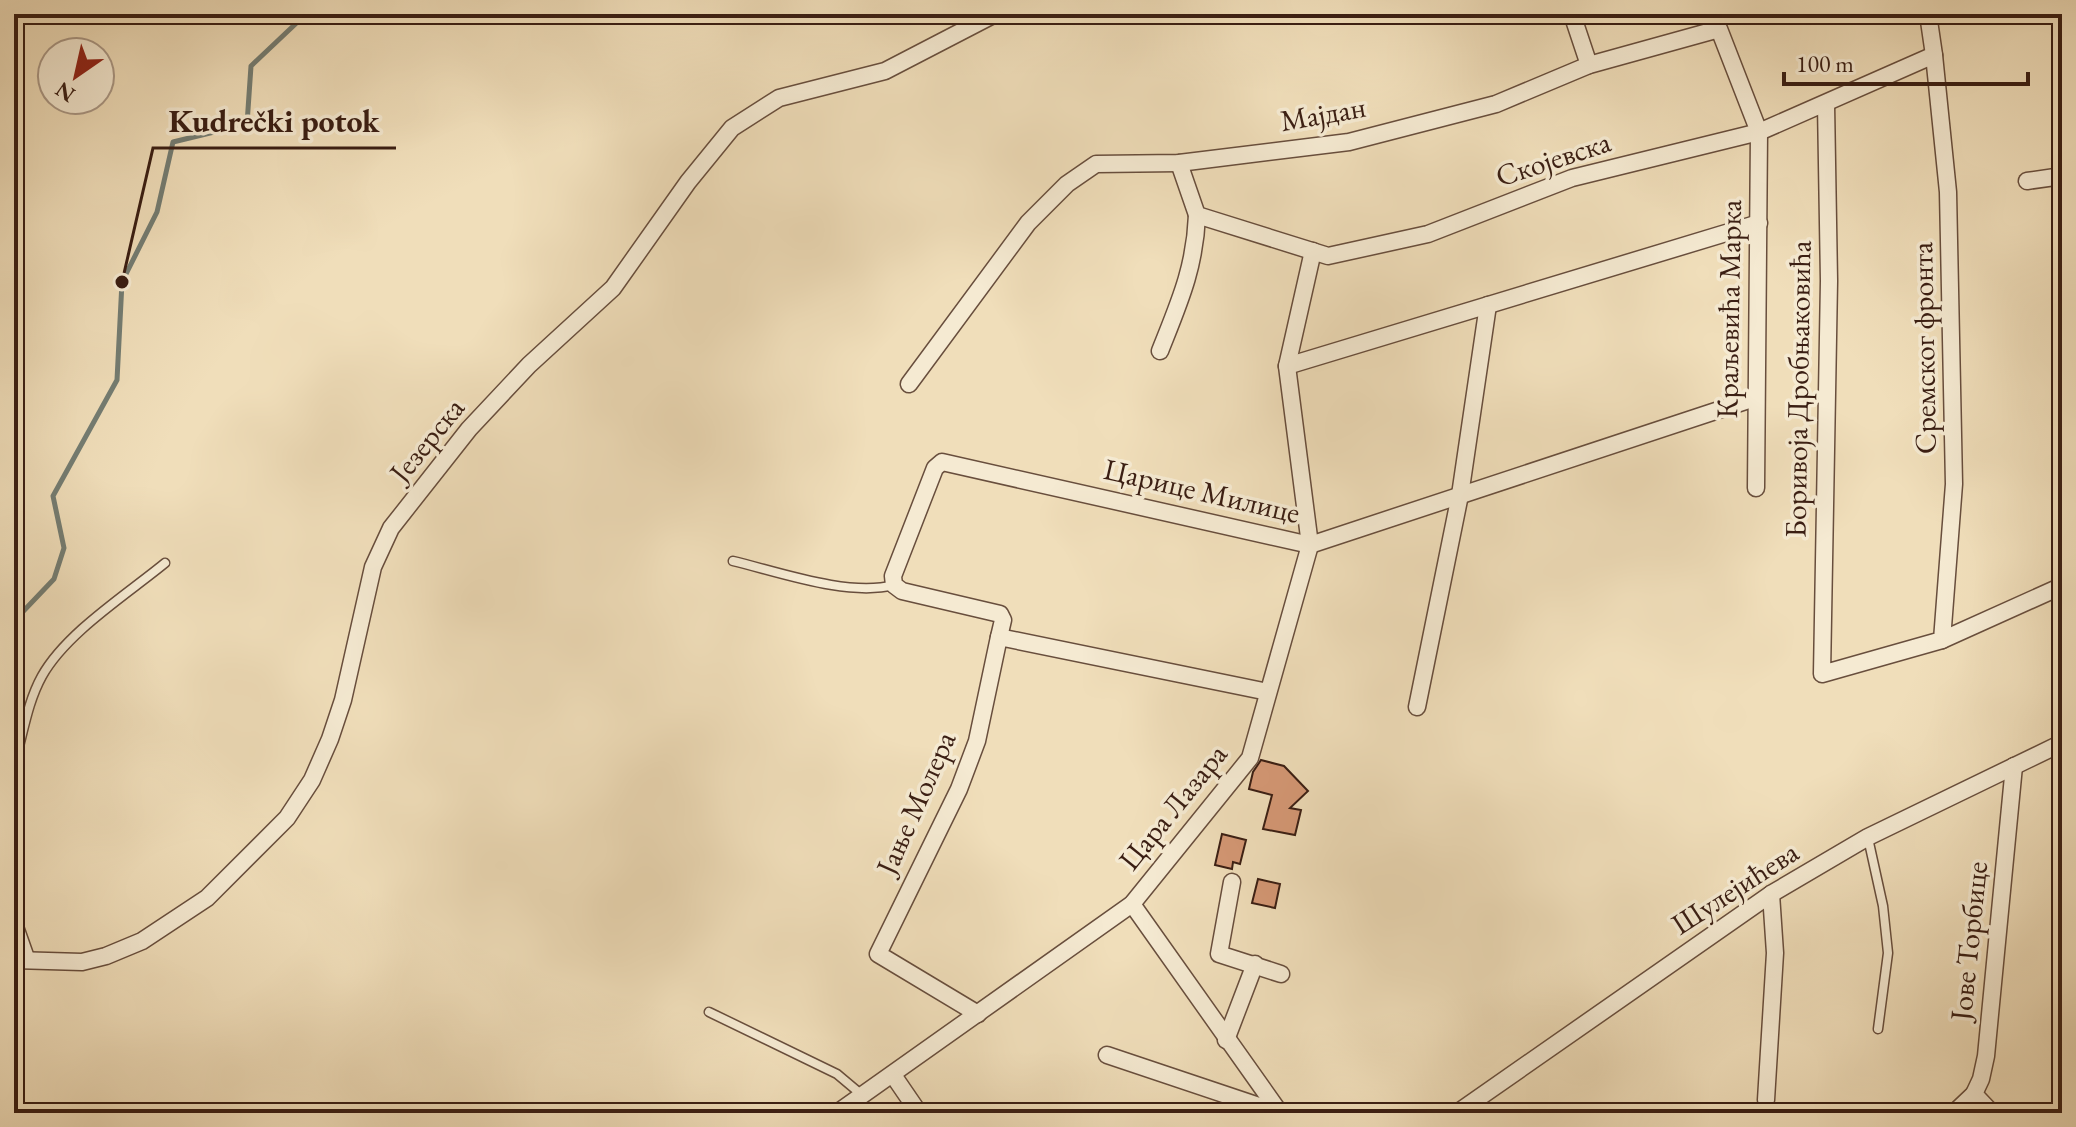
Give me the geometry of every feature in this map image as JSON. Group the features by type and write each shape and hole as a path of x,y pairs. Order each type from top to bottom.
{"street":[{"name":"Језерска","path":"14,960 82,962 142,941 207,898 287,818 312,780 330,739 343,700 373,567 391,528 469,429 529,365 613,288 688,182 732,128 779,98 885,71 995,14"},
{"path":"1572,14 1589,65"},
{"path":"1928,14 1934,55"},
{"name":"Мајдан","path":"911,382 1028,223 1067,184 1096,164 1179,163 1349,142 1496,104 1589,65 1719,29 1759,132"},
{"name":"Скојевска","path":"1197,215 1328,256 1428,234 1572,178 1759,132 1934,55"},
{"name":"Сремског фронта","path":"1934,55 1948,192 1954,484 1942,640"},
{"name":"Боривоја Дробњаковића","path":"1826,104 1829,281 1822,674 1942,640"},
{"name":"Краљевића Марка","path":"1756,488 1759,132"},
{"path":"1160,351 1186,284 1196,248 1197,215 1179,163"},
{"path":"2027,181 2062,176"},
{"path":"1287,366 1759,223"},
{"name":"Цара Лазара","path":"837,1113 1132,904 1250,758 1310,545 1287,366 1313,251"},
{"path":"1417,707 1460,495 1488,305"},
{"name":"Царице Милице","path":"894,585 893,576 935,468 942,462 1310,545 1755,398"},
{"path":"894,585 902,591 1000,614 1003,620 999,637 1268,692"},
{"path":"1942,640 2062,586"},
{"name":"Јање Молера","path":"978,1014 878,954 959,789 977,741 999,637"},
{"name":"Шулејићева","path":"1457,1113 1771,894 1868,837 2062,743"},
{"name":"Јове Торбице","path":"1974,1094 1986,1056 2014,766"},
{"path":"1232,882 1219,954 1281,974"},
{"path":"1766,1100 1775,953 1771,894"},
{"path":"1132,904 1280,1113"},
{"path":"1226,1040 1255,964"},
{"path":"1107,1055 1280,1113"},
{"path":"893,1075 919,1113"},
{"path":"1954,1113 1974,1094 1992,1113"}],"lane":[{"path":"733,561 849,588 876,589 894,585"},
{"path":"14,765 29,706 54,658 73,638 165,563"},
{"path":"1868,837 1883,906 1888,953 1878,1029"},
{"path":"14,912 31,961"},
{"path":"709,1012 837,1074 863,1096"}],"building":[{"path":"1261,760 1284,766 1308,791 1290,808 1301,810 1295,835 1263,829 1272,795 1249,789 1253,772"},
{"path":"1222,834 1246,840 1240,864 1233,862 1232,869 1215,865"},
{"path":"1258,879 1280,884 1275,908 1252,903"}],"waterway":[{"path":"14,621 54,579 64,548 53,496 117,380 122,282 157,212 173,142 247,124 251,66 306,14"}],"place":[{"name":"Kudrečki potok","path":"122,282"}]}
